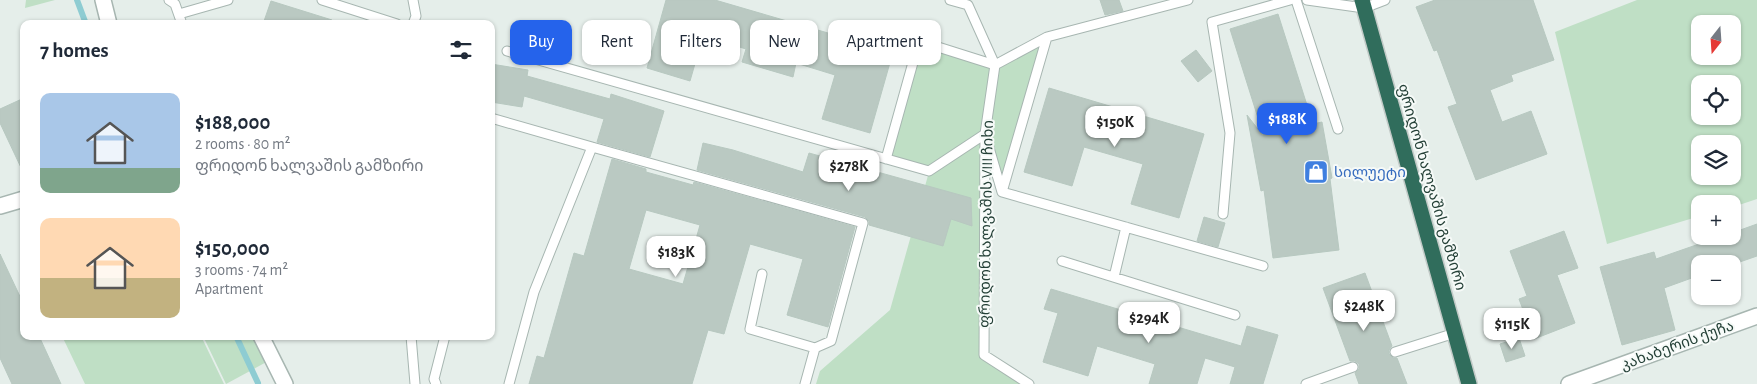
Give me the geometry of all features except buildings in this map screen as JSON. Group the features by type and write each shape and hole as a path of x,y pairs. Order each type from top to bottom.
{"highway":[{"name":"ფრიდონ ხალვაშის გამზირი","path":"1363,4 1470,384"}],"street":[{"path":"103,0 108,20"},
{"path":"0,206 20,200"},
{"name":"კახაბერის ქუჩა","path":"1569,384 1757,316"},
{"path":"263,340 285,384"}],"lane":[{"path":"169,0 175,4 181,20"},
{"path":"179,14 228,0"},
{"path":"322,0 384,20"},
{"path":"413,0 416,16 414,20"},
{"path":"950,0 968,5 995,65"},
{"path":"886,159 919,41 995,65 1047,37 1188,0"},
{"path":"1224,214 1230,134 1212,22 1290,0"},
{"path":"1296,0 1338,129"},
{"path":"1307,0 1363,4 1385,0"},
{"path":"1002,192 1047,37"},
{"path":"507,51 929,171 985,134 1002,192"},
{"name":"ფრიდონ ხალვაშის VIII ჩიხი","path":"995,65 985,134 984,355 1029,384"},
{"path":"495,119 863,223 831,340 815,348 750,329 762,274"},
{"path":"509,384 534,292 592,147"},
{"path":"1002,192 1263,266"},
{"path":"1114,277 1126,227"},
{"path":"1062,261 1235,314"},
{"path":"1395,352 1455,333"},
{"path":"411,340 414,384"},
{"path":"436,384 434,379 444,340"},
{"path":"806,384 815,348"},
{"path":"1306,384 1353,367"}],"green space":[{"path":"26,0 55,0 25,8"},
{"path":"1637,0 1757,0 1757,199 1741,204 1741,195 1691,195 1691,219 1607,244 1555,32"},
{"path":"1047,37 1002,192 985,136 984,355 1029,384 816,384 820,371 890,310 929,172 886,159 912,65 941,65 941,48 995,65"},
{"path":"64,340 203,340 224,384 85,384"},
{"path":"205,340 263,340 272,359 226,384"}],"waterway":[{"path":"77,0 84,20"},
{"path":"238,340 258,383"}],"place":[{"name":"სილუეტი","path":"1316,172"}]}
